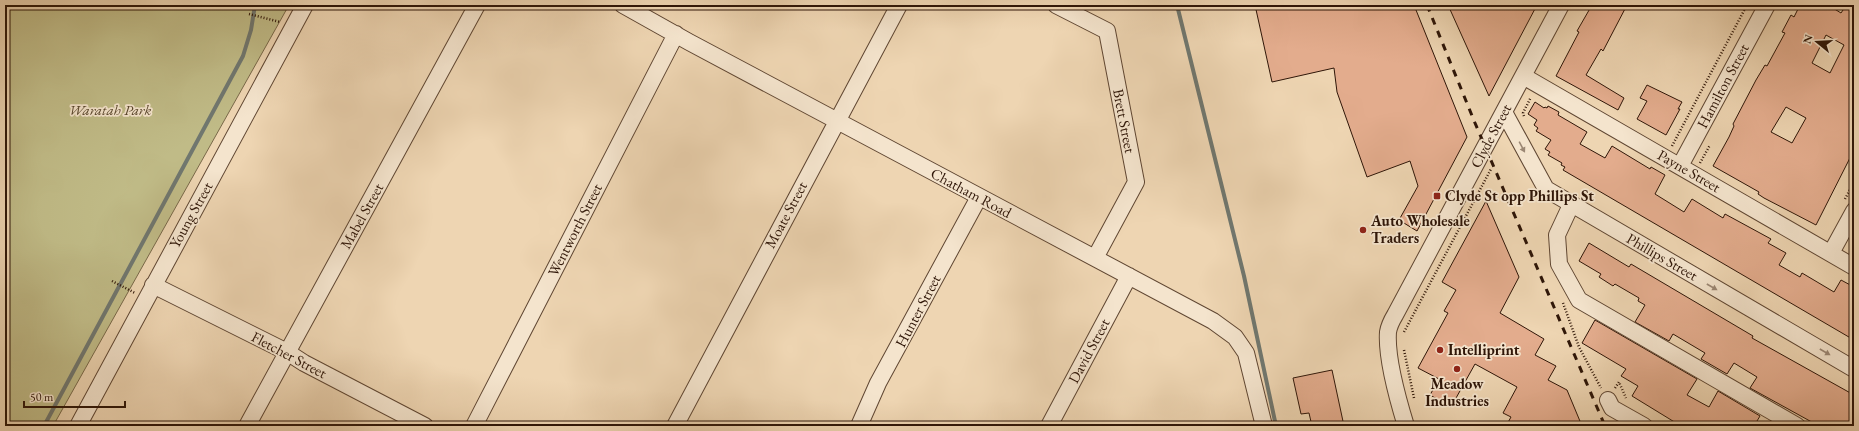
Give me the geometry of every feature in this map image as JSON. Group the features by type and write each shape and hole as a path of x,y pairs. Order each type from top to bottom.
{"street":[{"name":"Young Street","path":"78,426 305,5"},
{"name":"Mabel Street","path":"247,426 477,5"},
{"name":"Chatham Road","path":"623,5 689,42 1213,321 1235,336 1246,353 1264,426"},
{"name":"Moate Street","path":"675,426 899,5"},
{"name":"Brett Street","path":"1056,5 1107,31 1136,182 1095,258"},
{"name":"Clyde Street","path":"1406,426 1399,402 1388,348 1388,330 1561,5"},
{"name":"Hamilton Street","path":"1680,166 1767,5"},
{"name":"Wentworth Street","path":"474,426 676,34"},
{"name":"Payne Street","path":"1523,76 1854,266"},
{"name":"Phillips Street","path":"1504,112 1546,189 1854,369"},
{"name":"Hunter Street","path":"859,426 878,383 979,197"},
{"path":"1571,204 1557,235 1559,264 1579,300 1797,426"},
{"path":"1831,253 1854,211"},
{"name":"David Street","path":"1048,426 1128,276"},
{"name":"Fletcher Street","path":"153,285 287,352 304,363 425,426"},
{"path":"1608,400 1612,408 1644,426"},
{"name":"Clyde Street","path":"1396,426 1399,402"}],"path":[{"path":"1671,147 1747,5"},
{"path":"249,14 262,16 294,26"},
{"path":"1526,120 1523,113 1534,93"},
{"path":"1706,167 1700,163 1711,143"},
{"path":"112,281 124,287"},
{"path":"1562,300 1579,347 1608,400"}],"green space":[{"name":"Waratah Park","path":"5,5 289,5 53,426 5,426"}],"building":[{"path":"1255,5 1414,5 1467,137 1417,231 1399,220 1418,186 1410,161 1367,177 1337,92 1334,68 1272,82"},
{"path":"1448,5 1537,5 1489,96"},
{"path":"1592,5 1627,5 1603,51 1601,49 1586,75 1624,98 1618,110 1556,76 1579,32 1577,31"},
{"path":"1800,5 1828,5 1841,13 1845,7 1854,12 1854,150 1816,225 1764,198 1758,194 1759,192 1713,166 1729,137 1734,126 1733,124 1756,80 1765,65 1767,66 1785,33 1782,32 1791,15 1794,17","holes":["1826,35 1844,45 1830,73 1812,63","1786,107 1806,118 1792,143 1771,132"]},
{"path":"1647,85 1682,102 1678,109 1680,109 1666,135 1637,119 1647,101 1640,98"},
{"path":"1535,102 1544,108 1547,108 1548,106 1559,112 1558,115 1587,132 1580,144 1605,158 1612,146 1650,169 1651,167 1665,175 1655,194 1684,212 1692,199 1723,218 1725,214 1771,239 1768,243 1786,253 1779,265 1800,277 1802,273 1834,292 1841,280 1854,287 1854,340 1563,170 1565,167 1561,165 1562,163 1548,155 1550,152 1545,149 1551,140 1536,131 1538,128 1534,125 1537,120 1528,114"},
{"path":"1486,201 1519,277 1500,313 1544,339 1535,355 1556,366 1548,380 1567,390 1582,426 1506,426 1511,417 1503,413 1517,387 1475,364 1451,407 1430,395 1439,379 1418,368 1448,313 1444,311 1456,290 1442,282"},
{"path":"1589,243 1629,267 1631,264 1753,336 1752,338 1854,395 1854,426 1819,426 1750,388 1757,377 1734,363 1727,374 1701,359 1705,353 1673,334 1669,341 1635,322 1645,305 1638,301 1639,298 1615,284 1613,286 1599,277 1601,274 1579,261"},
{"path":"1595,320 1697,379 1687,395 1709,407 1718,391 1760,416 1754,426 1681,426 1632,396 1638,386 1621,376 1626,369 1582,343"},
{"path":"1332,370 1344,426 1312,426 1309,413 1301,414 1293,378"}],"waterway":[{"path":"44,426 243,56 251,30 255,5"},
{"path":"1177,5 1244,276 1276,426"}],"railway":[{"path":"1427,5 1475,123 1605,426"}],"place":[{"name":"Clyde St opp Phillips St","path":"1437,196"},
{"name":"Auto Wholesale Traders","path":"1363,230"},
{"name":"Intelliprint","path":"1440,350"},
{"name":"Meadow Industries","path":"1457,369"}]}
